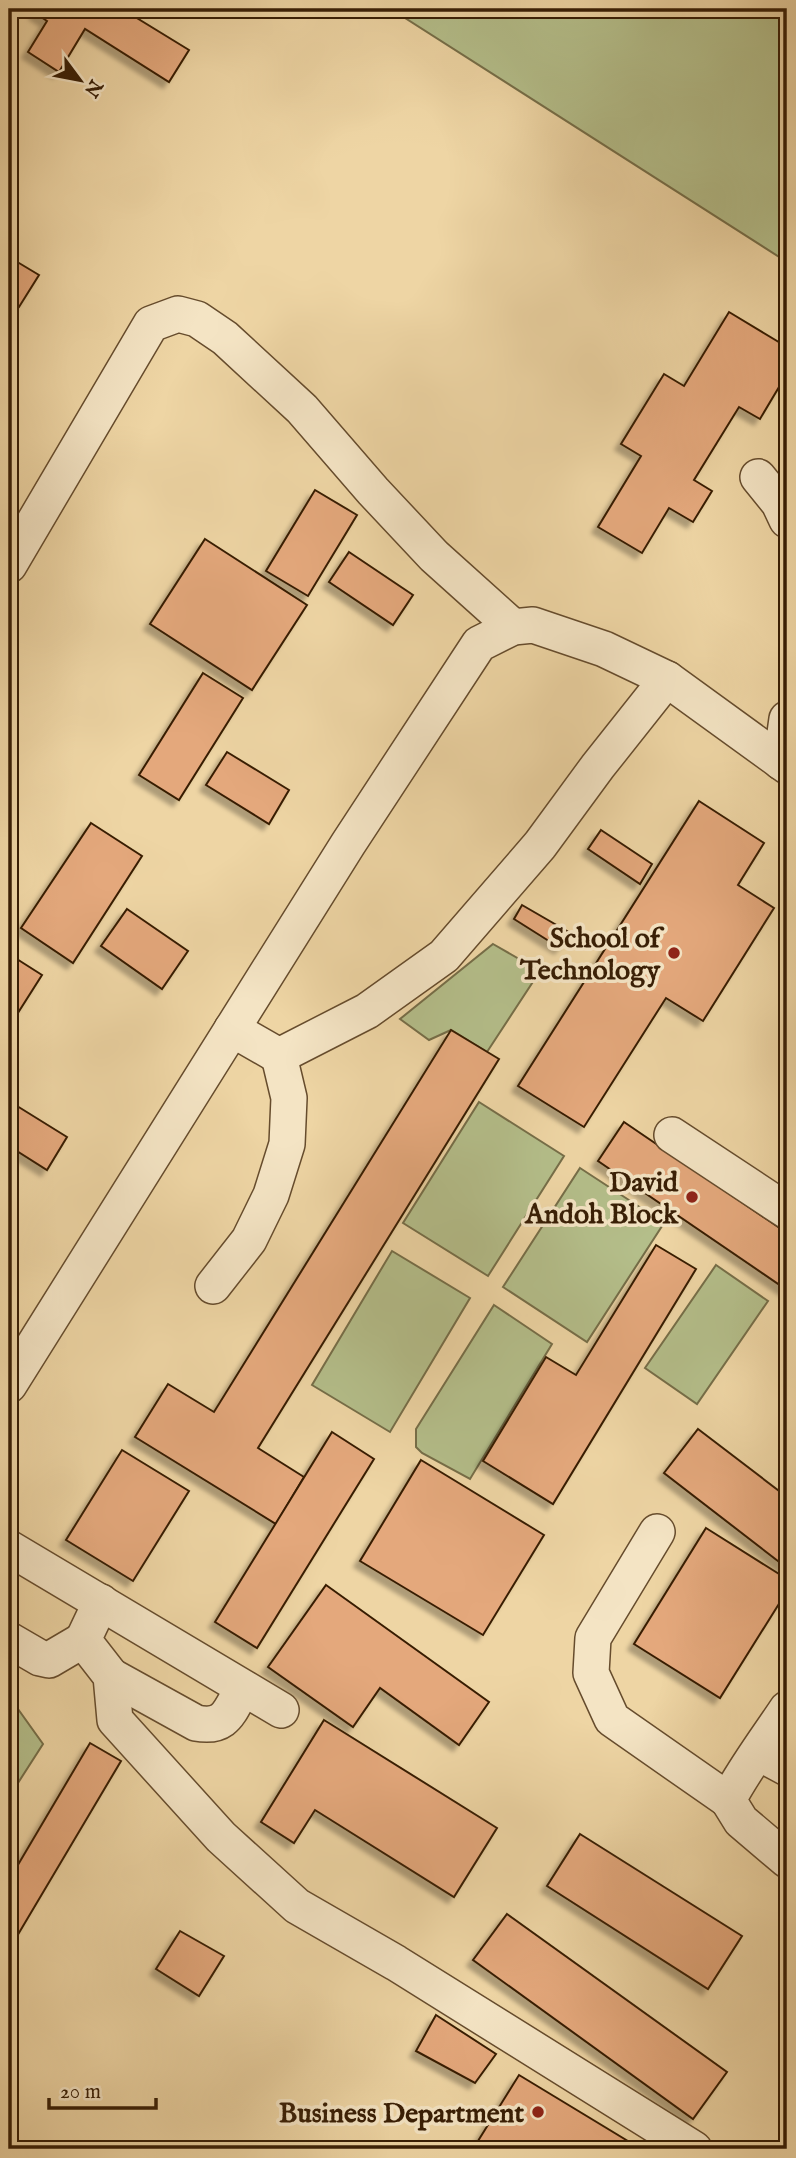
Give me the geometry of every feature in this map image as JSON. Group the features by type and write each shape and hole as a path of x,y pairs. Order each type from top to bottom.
{"lane":[{"path":"9,565 151,324 178,314 197,319 225,338 302,409 434,556 513,626"},
{"path":"758,477 779,503 787,520"},
{"path":"9,1385 348,844 479,644 513,626 533,625 604,649 667,679 784,764"},
{"path":"279,1056 367,1011 444,956 540,845 667,679"},
{"path":"784,764 787,719"},
{"path":"213,1286 249,1240 271,1195 287,1144 289,1098 279,1056 232,1029"},
{"path":"672,1135 787,1211"},
{"path":"657,1532 593,1638 591,1673 612,1719 728,1800 741,1821 787,1860"},
{"path":"9,1548 281,1710"},
{"path":"9,1640 40,1658 49,1660 83,1640 101,1602"},
{"path":"83,1640 111,1676 196,1723 211,1726 223,1722 243,1688"},
{"path":"111,1676 115,1720 221,1837 297,1906 396,1962 694,2149"},
{"path":"728,1800 742,1773 773,1760 787,1709"}],"green space":[{"path":"391,9 787,9 787,262"},
{"path":"493,944 540,971 487,1052 451,1030 429,1040 400,1019"},
{"path":"479,1102 564,1156 488,1276 403,1223"},
{"path":"580,1168 664,1223 587,1342 503,1287"},
{"path":"392,1251 470,1298 390,1432 312,1385"},
{"path":"716,1265 768,1301 697,1404 645,1368"},
{"path":"494,1305 552,1344 470,1479 422,1453 416,1447 416,1429"},
{"path":"13,1702 43,1744 9,1797 9,1708"}],"building":[{"path":"37,9 122,9 189,50 169,82 85,29 59,72 28,52 47,21 35,13"},
{"path":"9,257 39,275 19,307 9,301"},
{"path":"729,312 787,347 787,386 782,382 760,419 739,407 694,480 712,491 693,522 669,508 642,553 598,527 641,456 621,444 664,374 684,386"},
{"path":"315,490 357,515 308,596 266,571"},
{"path":"205,539 307,605 252,690 150,624"},
{"path":"349,552 413,595 393,625 329,582"},
{"path":"203,673 243,698 179,800 139,775"},
{"path":"227,752 289,790 269,824 206,785"},
{"name":"School of Technology","path":"699,801 764,843 738,885 774,908 703,1021 666,998 584,1127 518,1086"},
{"path":"91,823 142,856 73,963 21,928"},
{"path":"601,830 652,864 640,884 588,849"},
{"path":"522,905 572,934 560,948 514,919"},
{"path":"127,909 188,951 162,989 101,946"},
{"path":"9,954 42,975 9,1027"},
{"path":"451,1030 499,1059 258,1448 304,1477 276,1524 135,1437 168,1384 214,1412"},
{"path":"9,1101 67,1137 47,1170 9,1146"},
{"name":"David Andoh Block","path":"624,1122 787,1233 787,1290 598,1161"},
{"path":"656,1245 696,1269 553,1504 483,1461 546,1357 576,1375"},
{"path":"698,1429 787,1497 787,1568 664,1473"},
{"path":"332,1432 374,1459 257,1648 215,1622"},
{"path":"122,1450 189,1491 133,1581 66,1540"},
{"path":"421,1460 544,1535 483,1635 360,1561"},
{"path":"706,1528 787,1579 787,1591 720,1698 634,1644"},
{"path":"326,1585 489,1702 459,1745 380,1688 353,1727 268,1667"},
{"path":"324,1720 497,1828 454,1897 315,1810 294,1843 261,1822"},
{"path":"90,1743 121,1761 10,1948 9,1880"},
{"path":"580,1834 742,1936 708,1989 547,1886"},
{"path":"507,1914 727,2072 693,2119 473,1960"},
{"path":"180,1931 224,1956 199,1996 156,1969"},
{"path":"436,2015 496,2054 475,2083 416,2051"},
{"name":"Business Department","path":"519,2075 641,2149 473,2149"}],"place":[{"name":"School of Technology","path":"674,953"},
{"name":"David Andoh Block","path":"692,1197"},
{"name":"Business Department","path":"538,2112"}]}
